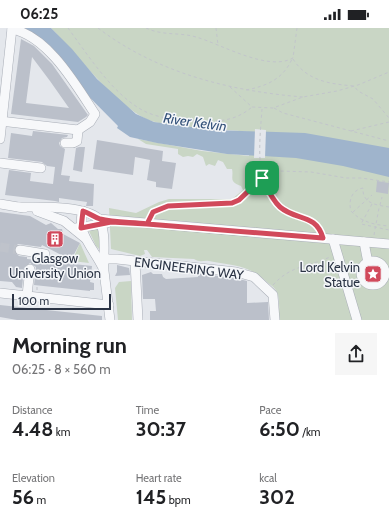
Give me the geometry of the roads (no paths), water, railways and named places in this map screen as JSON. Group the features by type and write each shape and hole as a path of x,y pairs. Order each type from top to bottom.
{"street":[{"path":"0,138 1,121 12,29 26,33 46,48 95,114 90,122 78,130 1,121"},
{"path":"65,143 73,143 77,141 78,130"},
{"path":"0,163 40,168"},
{"path":"0,204 19,207 49,215 77,228 104,269"},
{"path":"19,207 41,207 83,211 91,213 100,222 105,259 104,269 110,320"},
{"path":"77,228 83,211"},
{"path":"77,228 100,222 122,222 389,244"},
{"path":"333,239 356,320"},
{"path":"368,242 368,263 362,272 366,282 377,284 386,282 385,272 382,266 375,262 368,263"},
{"path":"20,250 45,254"},
{"name":"ENGINEERING WAY","path":"105,259 117,258 135,262 236,272 254,277 269,290 274,299 275,320"},
{"path":"135,262 138,320"},
{"path":"27,295 30,269"},
{"path":"0,293 108,305"}],"water":[{"name":"River Kelvin","path":"21,28 51,28 72,49 97,79 136,114 154,122 214,130 305,133 389,148 389,177 343,166 296,158 227,154 157,143 130,137 117,128 118,126"}],"tunnel":[{"path":"0,247 20,250"}],"place":[{"name":"Glasgow University Union","path":"55,239"},
{"name":"Lord Kelvin Statue","path":"373,274"}]}
